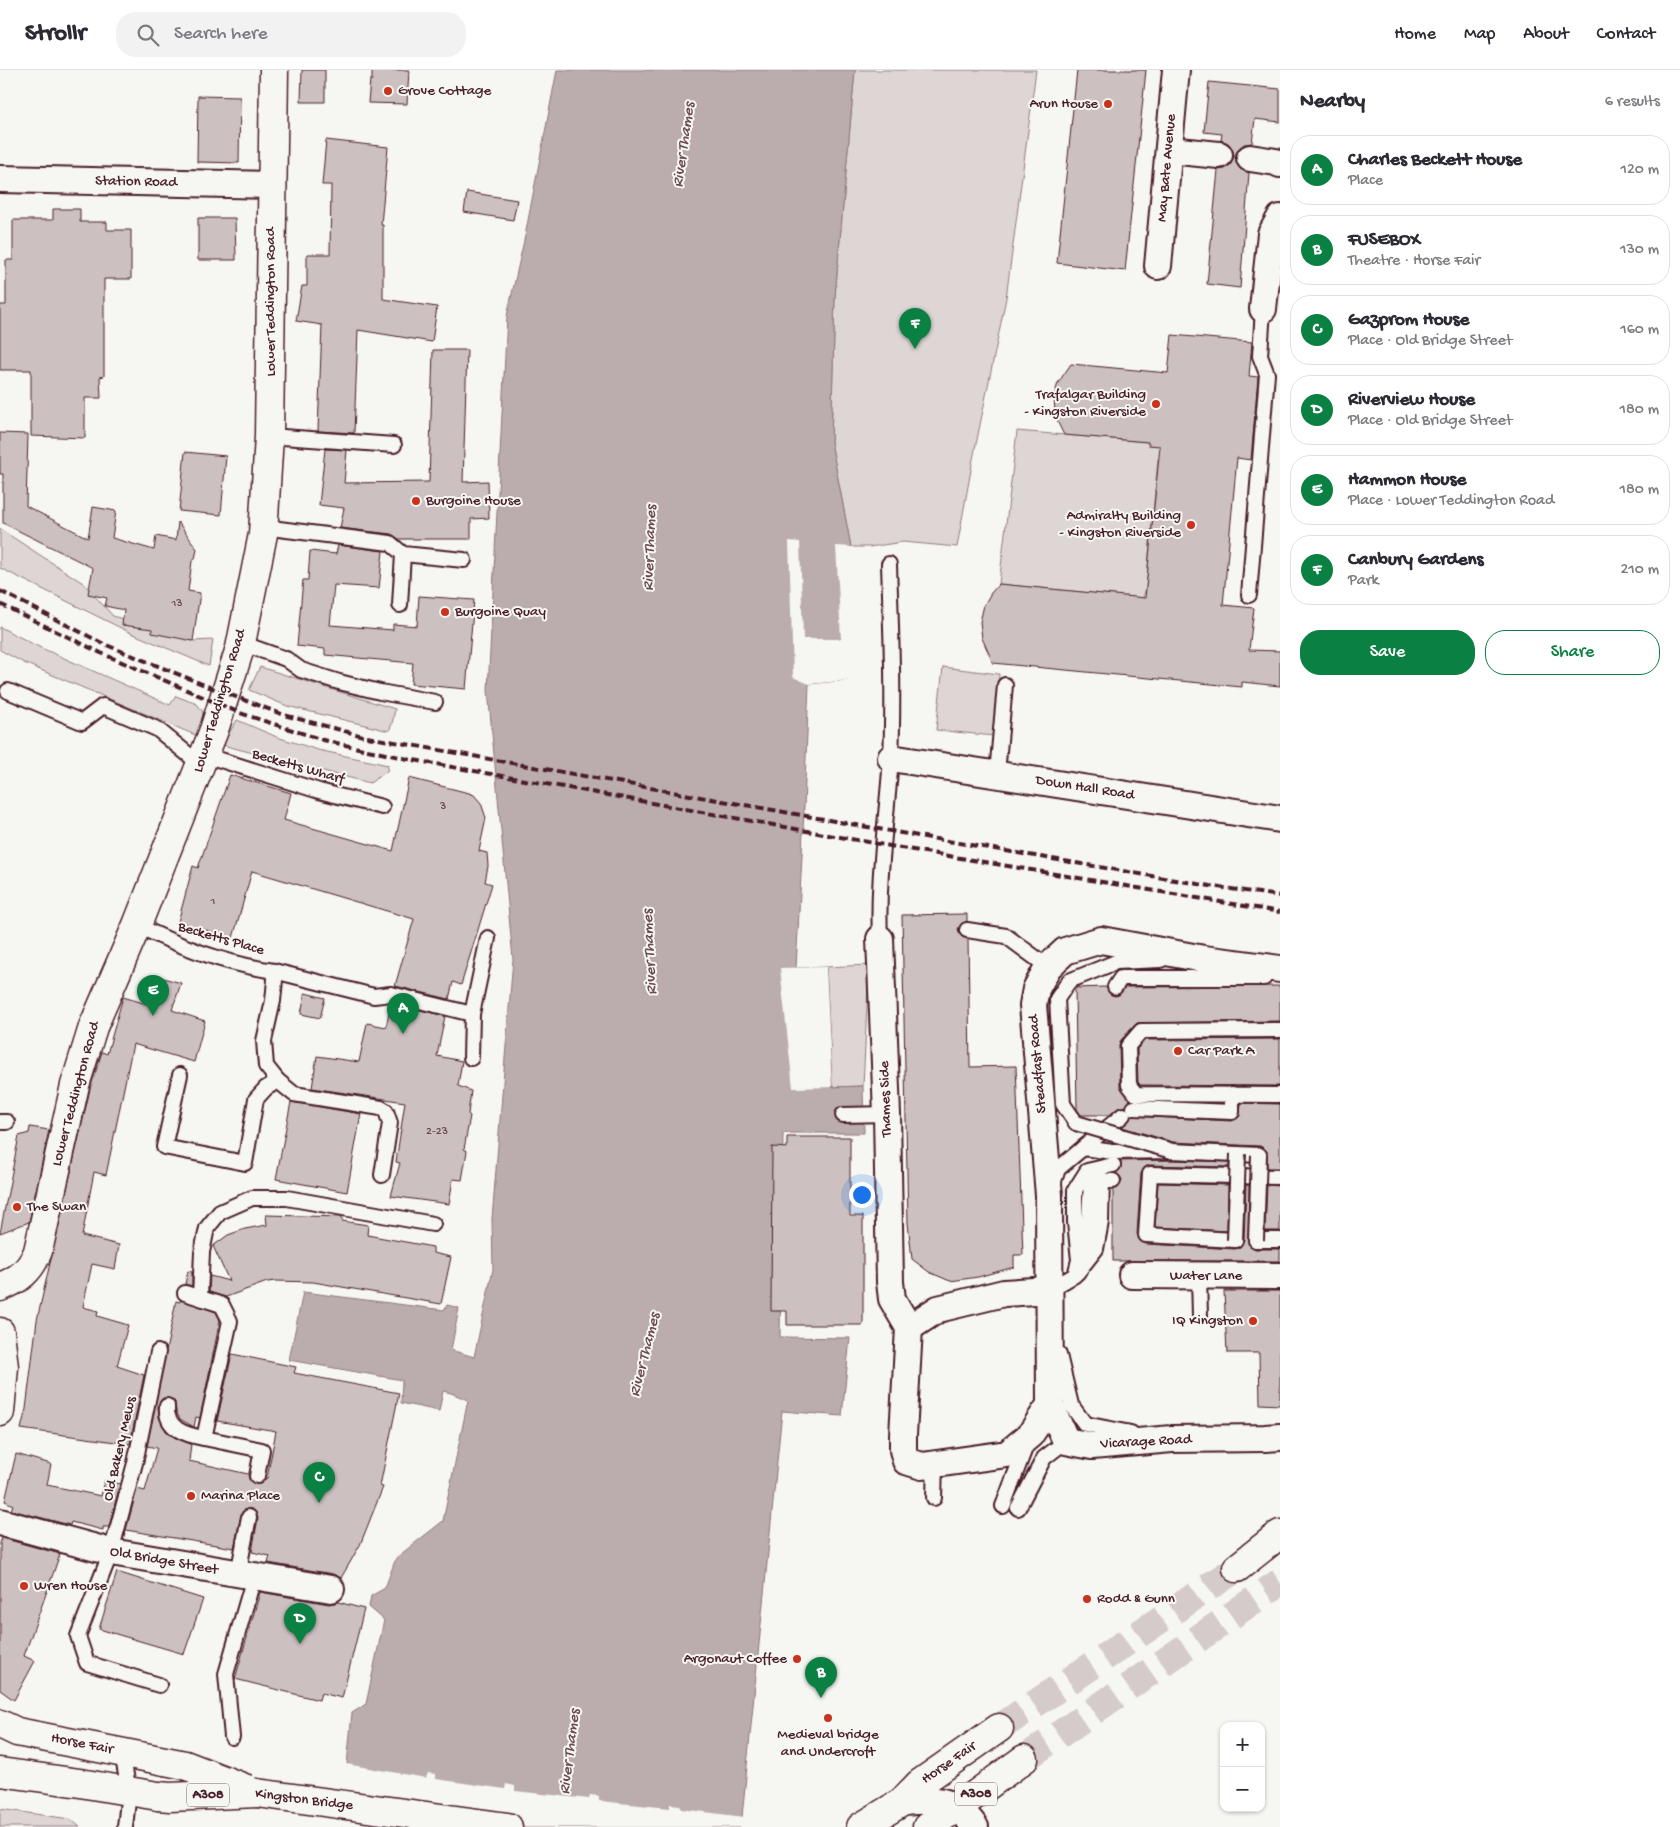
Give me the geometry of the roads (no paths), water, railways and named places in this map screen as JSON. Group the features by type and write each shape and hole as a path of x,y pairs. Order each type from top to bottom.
{"street":[{"name":"Lower Teddington Road","path":"0,1287 25,1274 31,1267 38,1251 75,1085 93,1027 137,925 203,760 241,644 263,527 270,436 274,70"},
{"name":"May Bate Avenue","path":"1158,266 1176,70"},
{"path":"1169,150 1219,155"},
{"path":"1250,158 1280,164"},
{"name":"Station Road","path":"0,179 272,185"},
{"path":"1264,309 1271,234 1280,218"},
{"name":"Down Hall Road","path":"890,758 1280,819"},
{"name":"Thames Side","path":"880,939 887,1114 890,1282 892,1299 909,1328"},
{"name":"Steadfast Road","path":"1050,1405 1049,1195 1033,1005 1036,989 1048,967 1065,951 1101,940 1204,959 1280,968"},
{"name":"Water Lane","path":"1132,1275 1280,1276"},
{"path":"1049,1299 1004,1294 938,1309 909,1328 903,1435 903,1450 906,1461 922,1466 1007,1454 1030,1435 1050,1405"},
{"path":"0,1332 4,1367 0,1412"},
{"path":"1050,1405 1066,1441"},
{"name":"Vicarage Road","path":"1066,1441 1092,1446 1172,1439 1275,1441"},
{"name":"Old Bridge Street","path":"0,1522 111,1552 331,1589"},
{"path":"1237,1568 1280,1534"},
{"name":"Horse Fair","path":"0,1724 18,1732 185,1765 257,1793"},
{"name":"Horse Fair","path":"902,1802 919,1784 999,1728"},
{"name":"A308","path":"927,1827 966,1818 1024,1759"},
{"name":"A308","path":"0,1772 80,1782 129,1792"},
{"name":"Kingston Bridge","path":"129,1792 158,1796 257,1793 508,1827"},
{"path":"902,1802 943,1801 966,1818"},
{"name":"A308","path":"862,1827 902,1802"}],"lane":[{"path":"1249,595 1267,374 1260,356 1264,309"},
{"path":"270,436 394,445"},
{"path":"263,527 390,543 403,554 464,560"},
{"path":"400,605 403,554"},
{"name":"Thames Side","path":"880,939 878,906 894,691 889,564"},
{"path":"241,644 280,657 301,670 339,682 435,702"},
{"path":"997,774 1004,685"},
{"path":"8,691 82,722 103,706 158,730 203,760"},
{"name":"Becketts Wharf","path":"203,760 382,807"},
{"name":"Becketts Place","path":"137,925 177,944 256,968 274,971 275,980 264,1041 266,1066 278,1081 294,1094 381,1108 386,1111 390,1123 382,1175"},
{"path":"967,930 1006,936 1048,967"},
{"path":"471,1058 472,1014 488,938"},
{"path":"1172,1151 1076,1123 1063,1104 1057,999 1069,981 1116,962 1204,959"},
{"path":"274,971 374,996 392,994 472,1014"},
{"path":"1115,987 1121,978 1280,978"},
{"path":"1280,1030 1142,1030 1128,1046 1129,1085 1136,1094 1280,1095"},
{"path":"180,1075 164,1147 244,1163 256,1099 266,1088 278,1081"},
{"path":"1049,1195 1058,1169 1128,1111 1232,1112 1232,1094"},
{"path":"843,1115 887,1114"},
{"path":"1083,1148 1113,1152 1172,1151 1259,1155 1256,1240 1280,1240"},
{"path":"1238,1154 1235,1240 1146,1235 1150,1174 1280,1177"},
{"path":"1075,1275 1079,1260 1075,1222 1076,1190 1087,1171 1113,1165"},
{"path":"1108,1181 1096,1249 1075,1275 1049,1299 1065,1382 1071,1405 1086,1424 1116,1431 1172,1439"},
{"path":"200,1297 202,1252 207,1228 220,1212 252,1198 287,1198 432,1224"},
{"path":"1199,1276 1200,1316"},
{"path":"185,1293 222,1305 230,1321 204,1438"},
{"name":"Old Bakery Mews","path":"158,1352 135,1463 111,1552 78,1636 87,1663 159,1686"},
{"path":"167,1406 168,1417 174,1428 187,1435 262,1450 257,1476"},
{"path":"1003,1506 1030,1435"},
{"path":"1018,1508 1044,1458 1066,1441"},
{"path":"934,1498 935,1464"},
{"path":"232,1737 226,1674 246,1575 249,1517"},
{"path":"122,1752 129,1792 126,1827"}],"water":[{"name":"River Thames","path":"557,70 855,70 835,296 831,442 851,547 847,680 809,684 796,968 826,967 832,1087 863,1086 864,1133 783,1133 780,1337 850,1338 842,1416 782,1411 741,1827 341,1827 352,1713 366,1704 384,1620 369,1607 371,1596 385,1588 396,1558 443,1521 468,1400 443,1391 439,1411 401,1403 402,1380 289,1360 303,1292 444,1310 447,1305 459,1308 451,1350 474,1357 493,1269 492,1219 513,959 488,690 507,316 525,236"}],"tunnel":[{"path":"999,1728 1237,1568"},
{"path":"1024,1759 1280,1582"}],"railway":[{"path":"0,591 104,644 207,686 284,715 367,737 901,833 1210,886 1280,896"},
{"path":"0,604 101,653 240,713 323,740 408,759 901,848 1280,912"}],"place":[{"name":"Grove Cottage","path":"388,91"},
{"name":"Arun House","path":"1108,104"},
{"name":"Canbury Gardens","path":"915,349"},
{"name":"Trafalgar Building - Kingston Riverside","path":"1156,404"},
{"name":"Burgoine House","path":"416,501"},
{"name":"Admiralty Building - Kingston Riverside","path":"1191,525"},
{"name":"Burgoine Quay","path":"445,612"},
{"name":"Hammon House","path":"153,1016"},
{"name":"Charles Beckett House","path":"403,1034"},
{"name":"Car Park A","path":"1178,1051"},
{"name":"The Swan","path":"17,1207"},
{"name":"IQ Kingston","path":"1253,1321"},
{"name":"Marina Place","path":"191,1496"},
{"name":"Gazprom House","path":"319,1503"},
{"name":"Wren House","path":"24,1586"},
{"name":"Rodd & Gunn","path":"1087,1599"},
{"name":"Riverview House","path":"300,1644"},
{"name":"Argonaut Coffee","path":"797,1659"},
{"name":"FUSEBOX","path":"821,1698"},
{"name":"Medieval bridge and Undercroft","path":"828,1718"}]}
